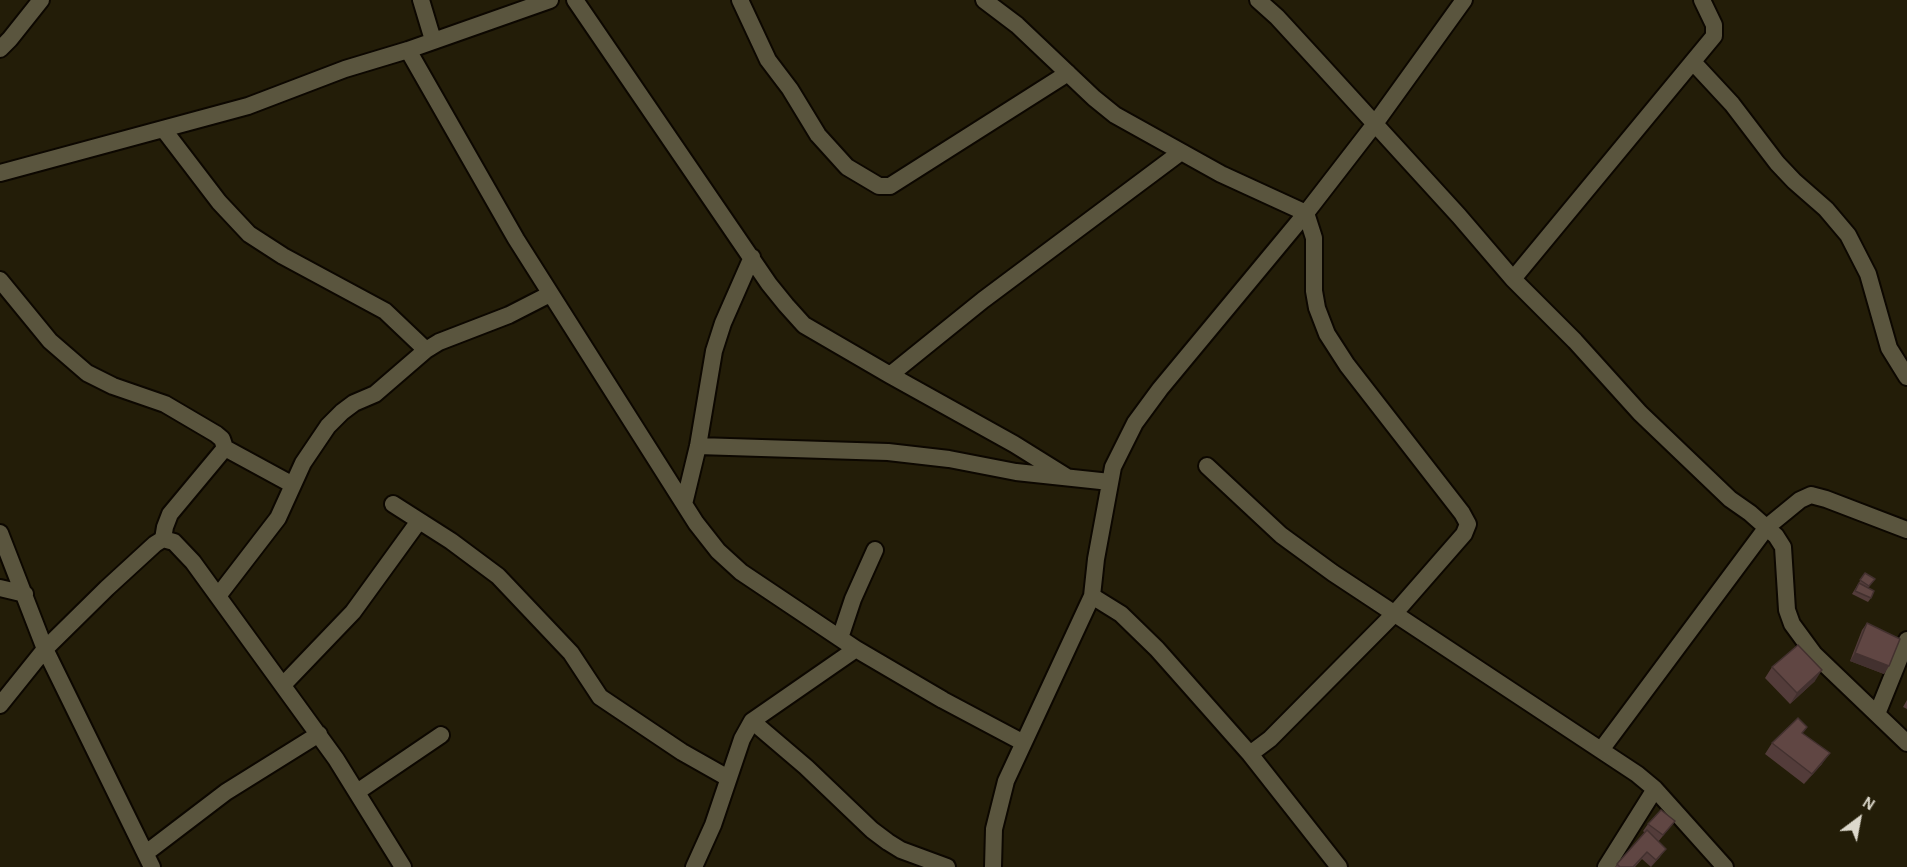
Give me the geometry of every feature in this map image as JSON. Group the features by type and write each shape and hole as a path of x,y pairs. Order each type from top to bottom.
{"street":[{"path":"0,49 42,0"},
{"path":"421,0 433,40"},
{"path":"0,174 248,106 345,69 408,50 550,0"},
{"path":"575,0 701,186 786,305 804,325 1014,444 1067,477"},
{"path":"740,0 768,60 790,89 818,135 847,167 879,186 890,186 1068,73"},
{"path":"984,0 1017,25 1115,115 1221,174 1306,213 1314,238 1314,291 1317,308 1327,334 1347,365 1462,513 1468,524 1464,534 1394,614 1270,739 1251,754"},
{"path":"1258,0 1300,42 1459,216 1513,279 1693,465 1730,499 1767,527 1783,547 1787,610 1792,624 1814,654 1907,743"},
{"path":"993,867 994,829 1006,781 1083,620 1092,596 1096,559 1113,467 1135,423 1306,213 1374,125 1464,0"},
{"path":"1513,279 1714,36 1712,19 1702,0"},
{"path":"408,50 550,294 684,504 718,551 741,572 856,649 943,700 1023,742"},
{"path":"1693,62 1732,104 1777,163 1826,209 1848,235 1868,274 1889,348 1907,377"},
{"path":"164,130 219,202 249,234 283,256 385,311 426,350"},
{"path":"890,375 983,300 1181,152"},
{"path":"684,504 698,446 714,351 723,323 752,257"},
{"path":"0,280 50,341 87,373 113,386 165,404 216,434 222,439 225,448 293,485"},
{"path":"218,596 278,518 303,463 328,426 354,403 375,394 426,350 456,334 480,328 509,315 550,294"},
{"path":"698,446 888,452 949,459 1016,472 1110,482"},
{"path":"0,705 45,649 139,558 163,539 170,514 225,448"},
{"path":"1207,466 1281,535 1370,599 1601,750 1655,789 1725,867"},
{"path":"1601,750 1767,527 1800,500 1811,495 1826,499 1907,530"},
{"path":"393,504 451,541 498,576 571,653 600,697 682,752 728,778"},
{"path":"283,685 353,612 419,521"},
{"path":"0,533 45,649 149,860 226,792 319,734"},
{"path":"163,539 174,542 193,562 319,734 403,867"},
{"path":"840,638 853,599 875,550"},
{"path":"0,588 25,594"},
{"path":"1092,596 1121,614 1143,635 1251,754 1339,867"},
{"path":"1876,714 1907,640"},
{"path":"695,866 713,825 742,739 752,722 856,649"},
{"path":"752,722 806,767 872,830 888,842 901,850 947,867"},
{"path":"357,792 441,735"},
{"path":"1606,867 1655,789"}],"building":[{"path":"1865,573 1875,579 1869,586 1860,580"},
{"path":"1859,583 1874,591 1871,598 1855,591"},
{"path":"1867,623 1900,639 1889,666 1855,653"},
{"path":"1798,645 1822,670 1797,693 1772,667"},
{"path":"1798,718 1807,727 1802,733 1830,753 1812,774 1772,743"},
{"path":"1661,810 1675,821 1663,835 1648,824"},
{"path":"1647,830 1666,849 1656,860 1647,852 1633,867 1620,867 1617,864"}]}
